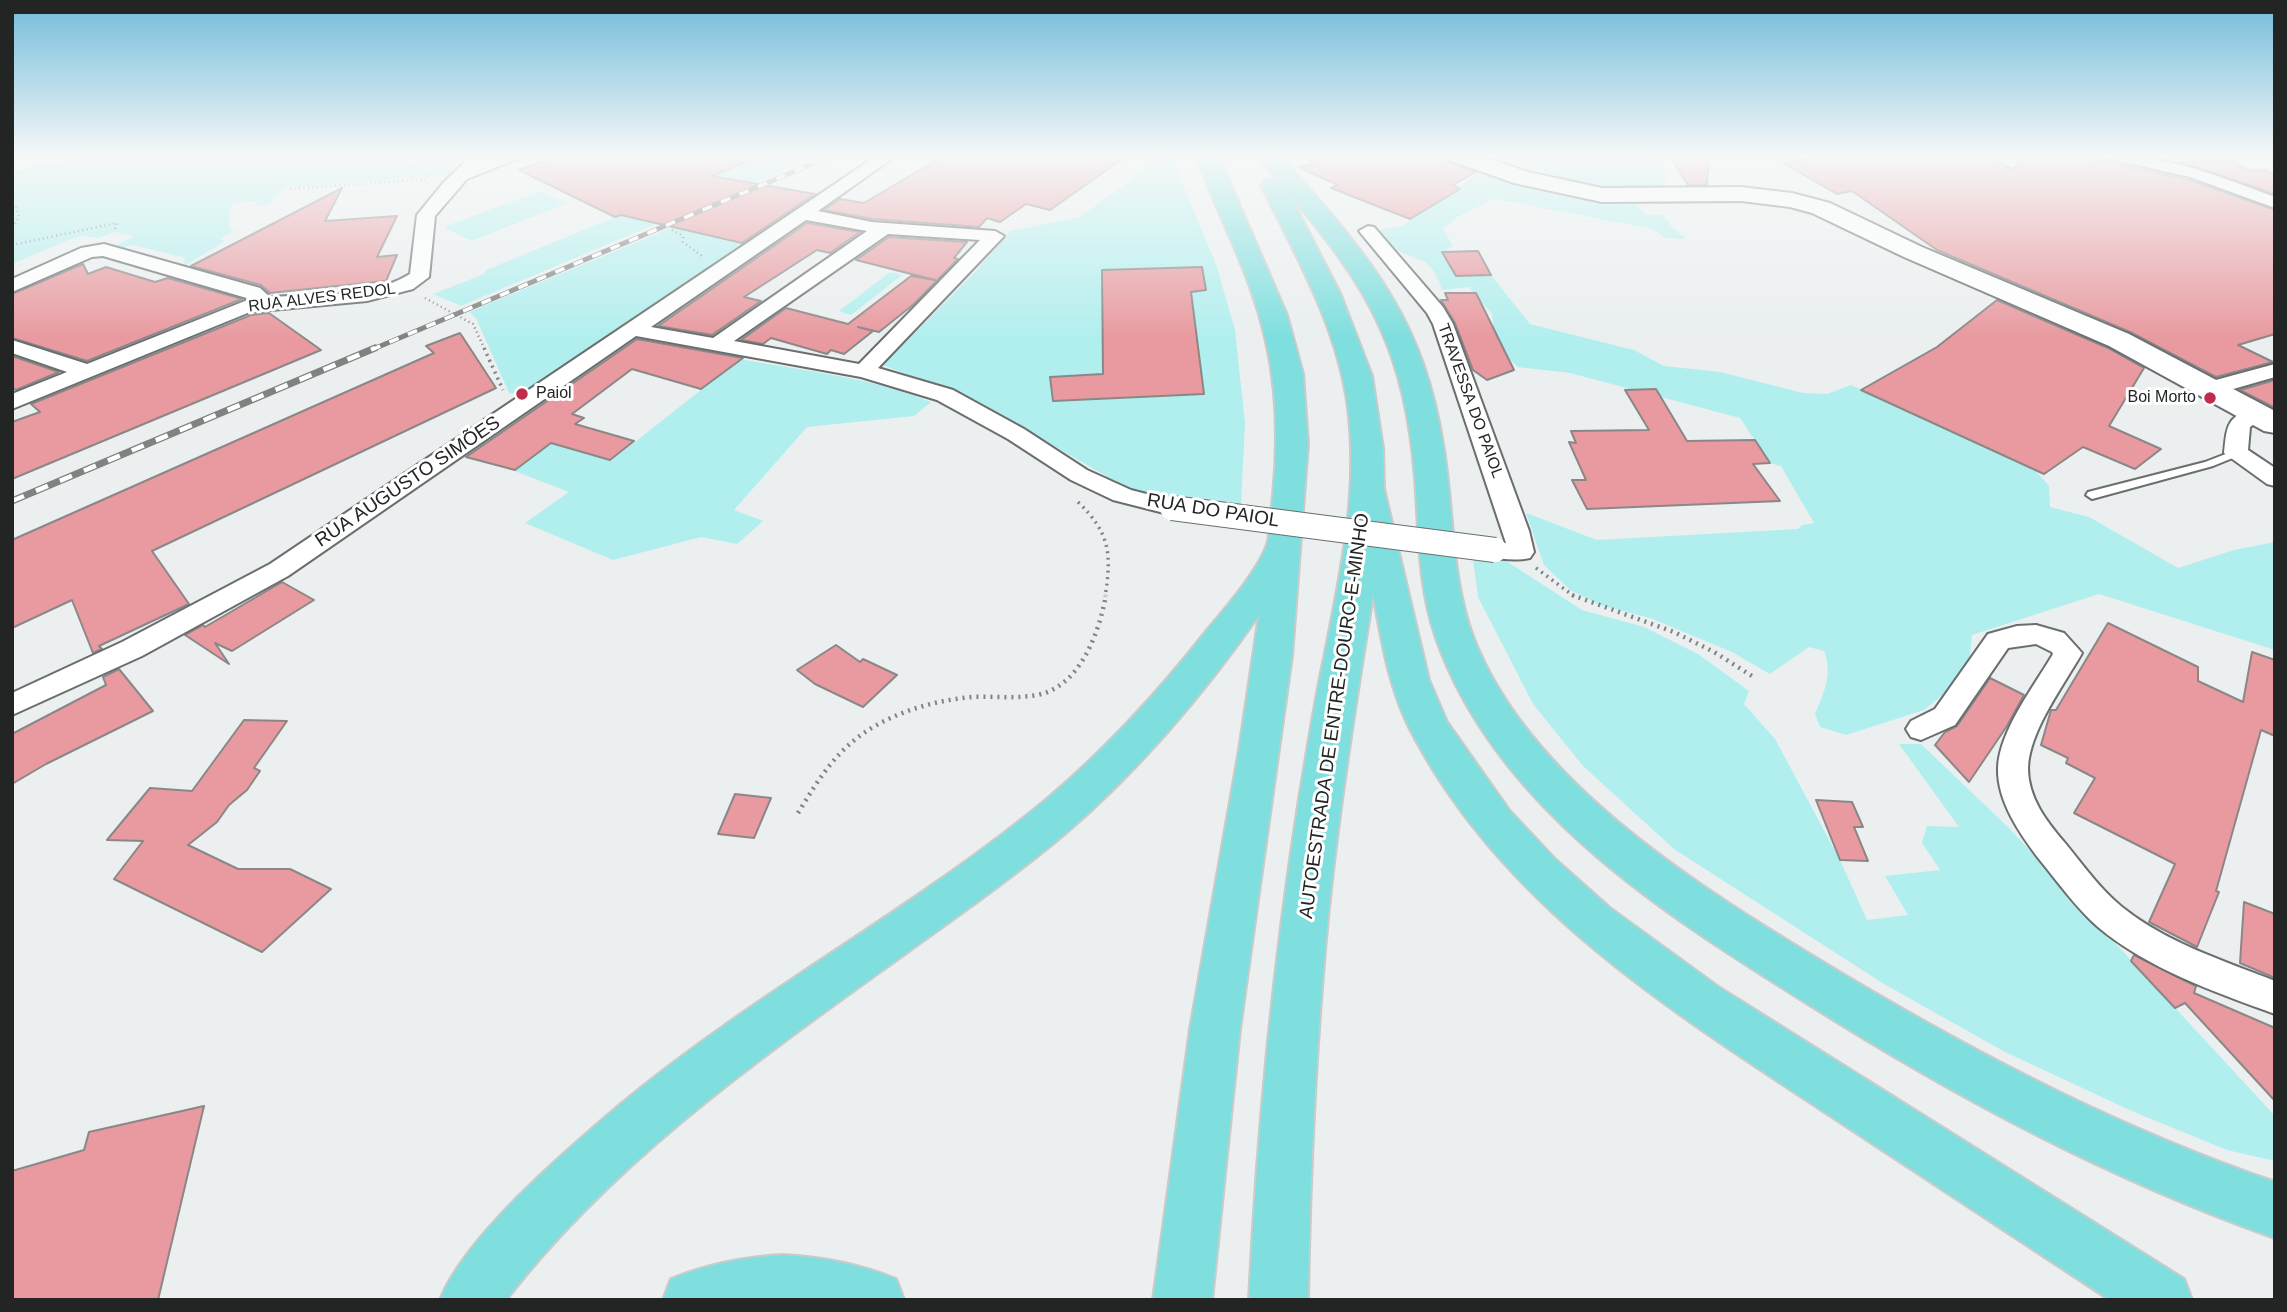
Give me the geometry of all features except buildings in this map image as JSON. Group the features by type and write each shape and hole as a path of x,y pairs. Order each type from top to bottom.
{"highway":[{"path":"1182,1300 1227,952 1274,661 1292,482 1293,438 1289,377 1282,343 1268,292 1234,216"},
{"name":"AUTOESTRADA DE ENTRE-DOURO-E-MINHO","path":"1278,1300 1283,1170 1302,944 1332,721 1369,491 1363,408 1352,349 1333,303 1290,216"},
{"path":"1319,216 1356,261 1391,318 1411,367 1428,450 1443,591 1453,633 1471,677 1500,724 1540,773 1589,822 1649,871 1716,919 1876,1021 2064,1124 2166,1171 2275,1210"},
{"path":"1369,491 1409,680 1429,726 1494,822 1539,872 1593,922 1702,1004 2163,1300"},
{"path":"469,1300 495,1265 570,1184 641,1121 716,1062 1022,843 1082,793 1132,744 1200,666 1266,579 1285,543"},
{"path":"692,1300 710,1293 757,1285 803,1284 843,1289 875,1300"}],"street":[{"name":"RUA ALVES REDOL","path":"12,402 226,313 260,304 399,290 419,277 426,216"},
{"name":"RUA AUGUSTO SIMÕES","path":"12,705 132,649 279,569 795,216"},
{"path":"818,216 884,228 995,236 864,371"},
{"path":"1840,216 1913,252 2076,320 2148,355 2265,419"},
{"path":"718,344 884,228"},
{"name":"TRAVESSA DO PAIOL","path":"1368,231 1436,311 1443,324 1521,552"},
{"path":"12,286 88,252 104,250 253,292 260,297 260,304"},
{"name":"RUA DO PAIOL","path":"630,329 864,371 945,394 1016,433 1079,475 1122,495 1172,508 1521,552"},
{"path":"12,346 89,372"},
{"path":"2209,389 2275,370"},
{"path":"2265,419 2239,424 2236,453 2275,478"},
{"path":"1921,729 1945,717 1998,640 2008,636 2040,634 2063,645 2068,653 2018,744 2013,765 2014,785 2038,834 2108,915 2134,935 2166,952 2275,998"}],"lane":[{"path":"2092,495 2209,464 2236,453"}],"path":[{"path":"12,228 14,222"},
{"path":"12,245 117,223 113,236"},
{"path":"672,230 683,236 683,242 719,269"},
{"path":"399,290 418,294 473,324 513,410"},
{"path":"798,813 830,762 859,737 894,717 925,704 957,698 1035,694 1055,689 1075,674 1096,633 1110,568 1106,540 1097,523 1069,493"},
{"path":"1521,552 1546,578 1587,605 1660,627 1727,659 1752,676"}],"shaded area":[{"path":"12,216 229,216 229,227 234,231 220,239 225,241 184,266 185,258 133,245 123,248 116,246 134,236 115,232 99,238 82,236 12,264"},
{"path":"473,216 534,216 471,241 444,227"},
{"path":"617,216 674,216 461,306 433,294 484,274 486,270"},
{"path":"699,216 718,216 688,230 744,245 522,394 509,393 476,318 469,312"},
{"path":"1196,216 1216,264 1235,330 1245,423 1241,505 1172,499 1130,490 980,403 883,365 975,272 1010,231 1080,217"},
{"path":"1416,216 1459,216 1443,229 1453,246 1442,252 1457,276 1491,275 1530,324 1634,350 1664,366 1720,372 1803,393 1827,394 1851,385 2035,470 2049,486 2050,507 2089,517 2178,568 2234,550 2275,542 2275,650 2099,594 1972,635 1970,657 1951,688 1924,710 1846,735 1820,727 1815,714 1827,676 1824,651 1809,647 1770,674 1732,652 1650,618 1600,605 1570,590 1544,565 1526,513 1597,540 1798,529 1802,525 1814,523 1781,466 1770,463 1740,418 1570,373 1518,367 1496,347 1492,314 1469,287 1442,290 1430,266 1395,249 1378,230 1402,226"},
{"path":"1586,216 1664,216 1686,239 1665,238 1653,229"},
{"path":"890,272 902,275 851,315 839,311"},
{"path":"740,359 884,386 931,402 914,416 807,427 734,510 763,521 737,544 701,537 613,560 525,523 569,492 463,451 480,441 498,447 550,442 611,461"},
{"path":"1473,559 1503,559 1582,610 1644,627 1698,654 1749,691 1744,704 1775,739 1840,860 1867,920 1908,915 1885,876 1940,870 1922,843 1927,826 1959,827 1899,744 1921,744 2009,828 2275,1116 2275,1161 2227,1150 2134,1112 2005,1052 1884,984 1674,849 1583,766 1533,704 1478,597"}],"railway":[{"path":"371,350 688,216"},
{"path":"12,501 375,348"}],"place":[{"name":"Paiol","path":"522,394"},
{"name":"Boi Morto","path":"2210,398"}]}
